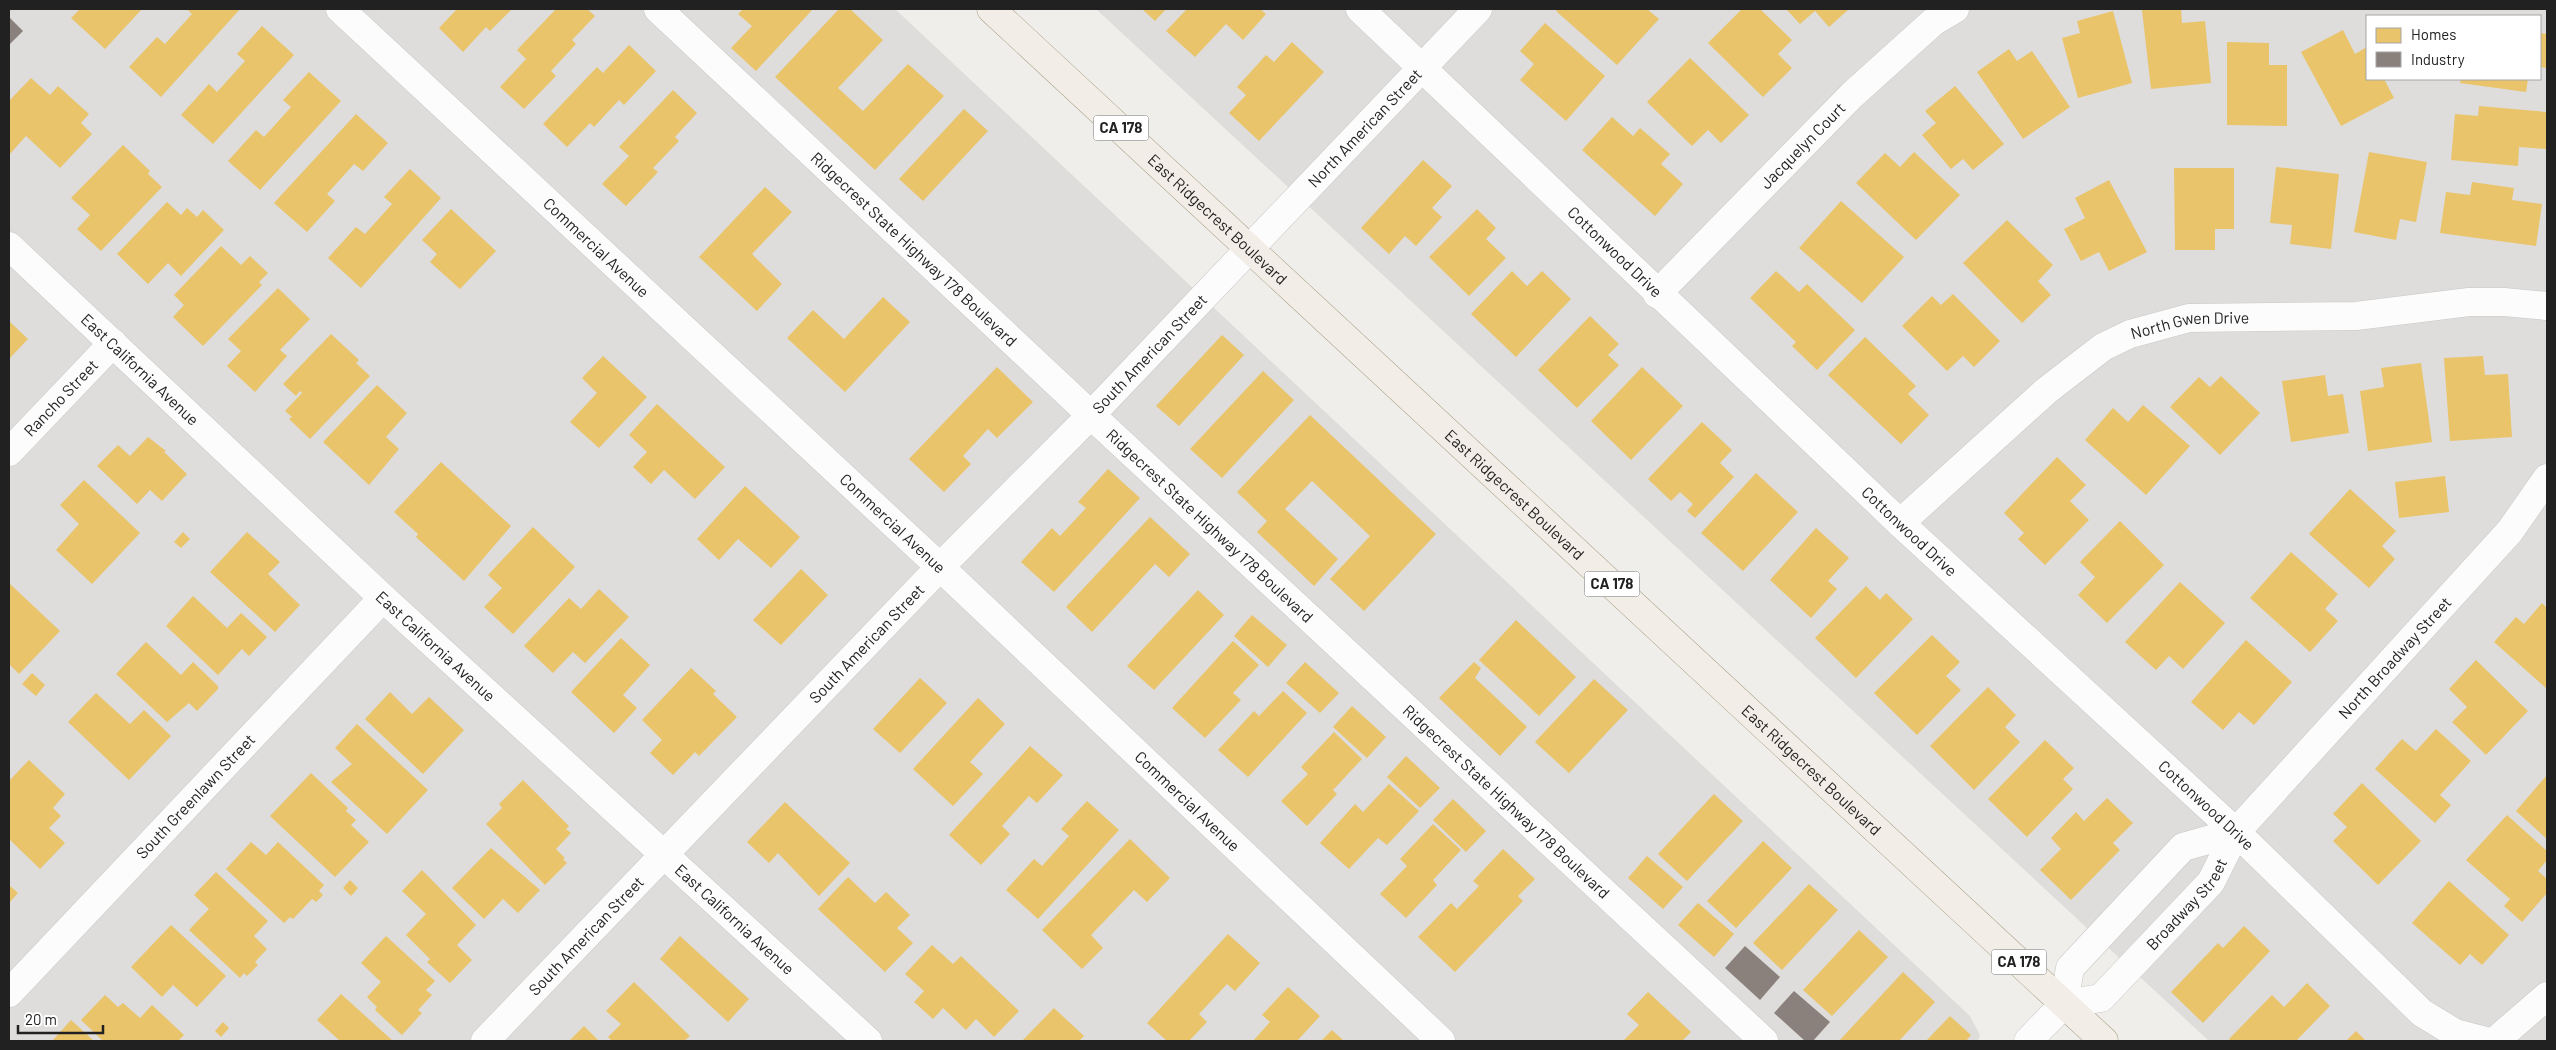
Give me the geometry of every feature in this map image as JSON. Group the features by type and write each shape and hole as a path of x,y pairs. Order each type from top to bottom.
{"main road":[{"name":"East Ridgecrest Boulevard","path":"991,9 1250,247 2104,1041"}],"street":[{"name":"Commercial Avenue","path":"340,9 940,567 1441,1041"},
{"name":"Ridgecrest State Highway 178 Boulevard","path":"658,9 1764,1041"},
{"name":"Cottonwood Drive","path":"1360,9 1656,294 1900,523 2236,832 2422,1014 2455,1033 2483,1040"},
{"name":"North American Street","path":"1250,247 1478,9"},
{"name":"Jacquelyn Court","path":"1656,294 1852,95 1933,22 1955,9"},
{"name":"East California Avenue","path":"9,246 383,598 664,857 868,1041"},
{"name":"South American Street","path":"485,1041 664,857 940,567 1091,415 1250,247"},
{"name":"North Gwen Drive","path":"1900,523 2046,391 2103,347 2130,334 2189,318 2356,316 2469,302 2504,302 2547,306"},
{"name":"Rancho Street","path":"9,452 113,343"},
{"name":"North Broadway Street","path":"2236,832 2510,531 2547,478"},
{"name":"South Greenlawn Street","path":"9,993 383,598"},
{"name":"Broadway Street","path":"2236,832 2211,882 2101,998 2064,1004 2070,968 2183,847 2236,832"},
{"path":"2483,1040 2547,996"},
{"path":"2028,1041 2064,1004"}],"shaded area":[{"path":"9,9 895,9 1970,1016 1980,1035 1978,1041 9,1041"},
{"path":"1096,9 2547,9 2547,1041 2209,1041"}],"building: Homes":[{"path":"80,9 142,9 105,49 71,18"},
{"path":"187,9 240,9 161,97 129,67 157,37 165,44 192,14"},
{"path":"457,9 512,9 490,31 486,27 463,52 439,28"},
{"path":"556,9 587,9 595,16 572,40 576,44 551,71 556,76 524,109 500,87 526,59 517,50"},
{"path":"743,9 813,9 756,71 731,48 752,26 738,14"},
{"path":"839,9 850,9 883,40 838,88 863,111 908,64 944,96 875,170 775,77"},
{"path":"1142,9 1166,9 1155,21"},
{"path":"1187,9 1260,9 1266,14 1243,40 1226,24 1195,57 1166,31"},
{"path":"1558,9 1647,9 1659,19 1617,65 1556,11"},
{"path":"1742,9 1760,9 1792,40 1778,54 1792,68 1763,97 1708,43"},
{"path":"1786,9 1849,9 1829,27 1815,11 1800,24"},
{"path":"2181,9 2182,23 2205,21 2211,83 2151,89 2142,10"},
{"path":"2113,11 2132,83 2078,98 2062,38 2080,33 2077,21"},
{"path":"1545,23 1605,76 1566,121 1520,80 1534,64 1520,51"},
{"path":"262,26 294,55 213,144 181,115 209,84 217,92 245,61 237,54"},
{"path":"2343,30 2355,54 2366,48 2366,80 2385,80 2394,98 2341,126 2301,52"},
{"path":"2541,33 2547,34 2547,68 2541,67"},
{"path":"1292,42 1324,72 1259,141 1229,113 1246,95 1237,87 1266,55 1274,62"},
{"path":"2227,42 2269,43 2269,65 2287,65 2287,126 2227,125"},
{"path":"629,45 656,71 624,105 619,100 594,127 590,123 567,147 543,124 597,67 603,73"},
{"path":"2009,49 2017,61 2032,51 2070,107 2023,139 1977,72"},
{"path":"1690,58 1749,115 1721,143 1708,130 1692,146 1647,102"},
{"path":"309,72 341,101 260,190 228,161 256,130 264,137 291,107 283,100"},
{"path":"31,78 50,95 58,86 89,114 81,123 92,134 60,168 26,136 9,155 9,101"},
{"path":"2461,80 2528,80 2526,92 2460,83"},
{"path":"1955,86 2004,144 1973,170 1963,159 1951,169 1922,135 1936,123 1925,111"},
{"path":"673,90 697,113 675,137 679,141 653,168 658,172 626,206 602,184 629,156 619,147"},
{"path":"2479,106 2547,112 2547,149 2519,147 2518,166 2451,160 2455,114 2478,116"},
{"path":"964,109 988,131 923,201 899,179"},
{"path":"356,114 388,143 363,171 354,164 327,194 335,201 307,232 274,203"},
{"path":"1612,117 1633,136 1640,128 1670,154 1661,164 1683,184 1655,216 1582,150"},
{"path":"123,145 150,171 148,174 162,187 101,251 77,229 90,215 71,198"},
{"path":"1914,152 1960,195 1916,240 1856,183 1885,153 1900,167"},
{"path":"2369,152 2427,162 2416,222 2400,219 2396,240 2354,232"},
{"path":"1423,160 1452,186 1432,208 1442,217 1416,246 1405,236 1389,254 1361,228"},
{"path":"2276,167 2339,174 2331,249 2290,244 2292,225 2270,223"},
{"path":"2174,168 2234,168 2234,229 2215,229 2215,250 2175,250"},
{"path":"410,169 441,198 361,288 328,258 356,227 365,234 392,204 384,197"},
{"path":"2109,180 2147,252 2109,271 2099,252 2081,261 2064,229 2085,218 2075,198"},
{"path":"2472,182 2514,188 2512,200 2542,204 2536,246 2440,233 2446,192 2470,195"},
{"path":"765,187 792,212 752,254 782,284 757,311 699,257"},
{"path":"1841,201 1904,257 1862,303 1799,248"},
{"path":"167,202 181,215 187,208 197,217 203,210 224,230 181,276 168,263 148,284 117,254"},
{"path":"451,209 496,251 460,289 430,262 437,254 422,240"},
{"path":"1477,209 1496,228 1486,239 1506,258 1469,296 1429,257"},
{"path":"2007,220 2053,265 2038,281 2051,295 2022,323 1963,263"},
{"path":"221,246 241,265 250,256 268,273 259,282 262,285 203,346 173,317 184,305 174,295"},
{"path":"1512,271 1527,286 1542,271 1571,299 1516,357 1471,314"},
{"path":"1776,271 1799,292 1807,284 1855,330 1817,370 1792,346 1796,342 1750,298"},
{"path":"278,288 310,319 280,350 287,356 255,392 227,366 241,351 228,339"},
{"path":"1953,294 2000,341 1974,367 1963,356 1947,371 1902,326 1932,296 1941,305"},
{"path":"883,297 910,322 845,392 787,338 813,310 844,339"},
{"path":"1590,316 1619,344 1608,355 1619,365 1577,408 1538,370"},
{"path":"9,321 28,339 9,359"},
{"path":"331,334 359,360 356,363 370,376 310,439 289,419 292,417 285,411 302,393 300,391 296,396 283,384"},
{"path":"1222,335 1244,355 1179,426 1156,406"},
{"path":"1865,337 1916,386 1908,394 1929,415 1901,444 1828,375"},
{"path":"603,356 647,397 599,448 570,422 597,393 582,378"},
{"path":"2483,356 2485,375 2508,374 2512,437 2450,441 2444,358"},
{"path":"2421,363 2432,442 2368,451 2360,391 2384,387 2381,368"},
{"path":"997,367 1033,402 997,438 988,429 963,456 971,464 944,492 909,459"},
{"path":"1642,367 1683,406 1631,460 1591,421"},
{"path":"1263,371 1294,400 1222,478 1190,449"},
{"path":"2325,375 2328,396 2343,394 2349,433 2291,442 2282,381"},
{"path":"2221,376 2260,413 2220,455 2170,407 2199,377 2210,387"},
{"path":"377,385 407,413 386,437 399,449 369,485 323,442"},
{"path":"657,404 725,467 695,499 664,470 651,484 633,467 647,452 629,435"},
{"path":"2143,405 2190,446 2146,495 2085,440 2113,408 2128,422"},
{"path":"1310,415 1436,534 1364,611 1330,579 1370,536 1312,481 1285,509 1338,559 1314,586 1257,532 1267,521 1237,492"},
{"path":"1702,422 1732,450 1720,463 1734,477 1695,518 1687,511 1693,504 1680,492 1671,501 1648,479"},
{"path":"148,437 166,451 164,452 187,474 162,501 150,490 137,504 97,466 118,445 130,456"},
{"path":"2057,457 2086,485 2070,501 2089,520 2045,565 2018,539 2024,533 2004,513"},
{"path":"441,462 511,526 464,581 416,537 418,534 394,512"},
{"path":"1108,469 1140,498 1054,592 1021,562 1052,528 1060,536 1086,508 1078,502"},
{"path":"1756,473 1798,512 1743,571 1701,533"},
{"path":"2445,476 2449,512 2399,518 2395,482"},
{"path":"84,480 140,533 92,584 56,550 79,524 60,505"},
{"path":"745,486 800,537 771,568 738,539 719,560 697,539"},
{"path":"2350,489 2396,531 2382,546 2395,559 2369,588 2309,534"},
{"path":"1150,517 1190,554 1169,577 1155,564 1092,632 1066,607"},
{"path":"2120,521 2164,565 2107,623 2078,595 2095,577 2080,562"},
{"path":"533,527 575,567 513,634 484,607 502,588 488,575"},
{"path":"1816,528 1849,558 1828,581 1837,589 1811,618 1770,580"},
{"path":"183,532 190,539 181,548 174,542"},
{"path":"247,532 280,562 268,574 300,605 275,632 210,572"},
{"path":"2291,552 2338,594 2325,609 2338,621 2310,652 2250,598"},
{"path":"801,569 828,595 781,645 753,620"},
{"path":"2180,582 2225,623 2183,669 2169,656 2156,670 2125,642"},
{"path":"9,583 60,631 19,674 9,664"},
{"path":"1866,586 1880,600 1886,593 1913,619 1856,678 1815,638"},
{"path":"599,589 629,617 585,663 573,652 553,673 524,646 569,598 581,609"},
{"path":"1198,590 1224,615 1154,690 1127,666"},
{"path":"193,596 227,628 241,613 267,637 249,656 242,649 218,675 166,626"},
{"path":"2542,603 2547,608 2547,689 2494,642 2516,617 2524,624"},
{"path":"1252,615 1287,645 1268,667 1234,636"},
{"path":"1516,620 1576,677 1539,716 1479,660"},
{"path":"1932,635 1960,662 1946,676 1961,690 1917,735 1874,693"},
{"path":"621,638 650,665 623,695 637,708 614,733 571,692"},
{"path":"2246,640 2292,682 2254,725 2239,712 2223,730 2191,702"},
{"path":"1233,641 1259,665 1233,693 1241,700 1205,738 1172,708"},
{"path":"146,642 181,675 193,662 218,686 218,689 197,711 189,703 167,722 116,674"},
{"path":"2476,660 2528,711 2486,755 2452,722 2467,707 2449,689"},
{"path":"1305,662 1339,693 1320,713 1286,683"},
{"path":"1474,662 1481,668 1475,678 1527,727 1500,756 1439,698"},
{"path":"691,668 716,691 713,694 737,717 699,756 695,752 673,775 650,753 662,740 642,720"},
{"path":"32,673 45,685 36,696 22,684"},
{"path":"920,678 947,703 900,753 873,729"},
{"path":"1594,679 1628,710 1569,773 1535,742"},
{"path":"1988,687 2016,715 2005,727 2020,742 1974,790 1930,746"},
{"path":"1283,691 1307,713 1248,777 1218,750 1254,711 1259,716"},
{"path":"390,692 412,714 429,697 464,730 423,774 365,719"},
{"path":"96,693 130,724 144,710 171,736 129,780 68,722"},
{"path":"978,698 1005,724 970,762 983,774 953,806 913,769"},
{"path":"1352,706 1386,737 1367,758 1333,727"},
{"path":"357,724 428,790 387,834 331,782 352,764 335,748"},
{"path":"2436,729 2471,761 2440,795 2451,805 2435,823 2375,769 2402,739 2416,751"},
{"path":"1334,732 1362,759 1333,790 1337,794 1307,826 1281,801 1308,774 1301,767"},
{"path":"2045,740 2074,768 2063,779 2073,789 2027,837 1988,799"},
{"path":"1030,746 1063,775 1037,803 1029,796 1002,826 1010,834 981,865 949,835"},
{"path":"1406,756 1440,788 1420,808 1387,777"},
{"path":"29,760 65,794 53,808 61,816 49,828 65,843 40,869 9,839 9,781"},
{"path":"311,773 348,808 346,811 356,820 351,825 369,842 335,877 270,816"},
{"path":"2547,775 2547,839 2516,811"},
{"path":"523,780 569,826 566,829 571,833 556,849 565,858 563,859 567,863 545,885 486,824 502,808 499,804"},
{"path":"2362,783 2421,841 2378,885 2333,841 2347,827 2333,814"},
{"path":"1389,784 1419,811 1387,845 1378,838 1349,869 1320,843 1355,804 1363,812"},
{"path":"1714,794 1743,821 1687,881 1658,854"},
{"path":"2107,798 2133,823 2113,843 2120,850 2071,900 2040,870 2061,849 2051,838 2076,812 2084,821"},
{"path":"1453,799 1486,831 1466,852 1433,820"},
{"path":"1087,801 1119,830 1038,919 1006,890 1034,859 1042,866 1069,836 1061,829"},
{"path":"785,802 850,863 819,896 778,853 769,863 747,842"},
{"path":"2507,815 2547,851 2547,860 2538,871 2547,879 2547,893 2522,922 2504,906 2510,899 2466,860"},
{"path":"1433,824 1461,850 1433,880 1437,885 1406,918 1380,894 1407,866 1400,859"},
{"path":"1130,839 1170,878 1147,902 1134,890 1091,935 1103,948 1082,969 1042,930"},
{"path":"1763,841 1792,868 1736,928 1707,901"},
{"path":"251,842 266,855 278,842 324,885 319,891 323,895 316,902 312,899 293,919 290,917 284,923 226,869"},
{"path":"491,848 540,890 518,913 503,899 484,919 452,888"},
{"path":"1503,849 1535,879 1518,896 1523,901 1455,972 1418,937 1451,903 1457,909 1479,886 1473,881"},
{"path":"1647,856 1683,887 1663,909 1628,878"},
{"path":"422,870 476,925 457,945 472,960 450,983 427,962 430,959 406,935 426,914 402,891"},
{"path":"216,872 268,921 254,936 267,949 255,962 258,965 247,976 244,973 240,978 189,930 209,909 194,895"},
{"path":"848,877 875,903 886,892 910,915 897,928 913,943 885,972 818,909"},
{"path":"350,880 358,888 351,896 343,888"},
{"path":"2449,881 2509,935 2482,965 2470,954 2460,965 2412,923"},
{"path":"1809,884 1838,910 1782,970 1753,943"},
{"path":"9,885 18,893 9,903"},
{"path":"1698,903 1734,934 1714,957 1678,925"},
{"path":"171,925 226,976 197,1007 173,985 162,997 131,967"},
{"path":"2244,926 2270,951 2203,1023 2171,992 2218,943 2223,948"},
{"path":"1859,930 1888,957 1832,1016 1803,990"},
{"path":"1228,934 1260,963 1235,991 1227,984 1199,1014 1207,1022 1189,1041 1167,1041 1147,1023"},
{"path":"386,936 435,981 426,990 432,995 418,1010 422,1013 402,1035 375,1010 377,1007 367,997 381,982 361,963"},
{"path":"680,936 749,999 728,1022 660,959"},
{"path":"932,945 953,964 961,956 1019,1011 994,1037 976,1019 966,1030 943,1008 933,1019 914,1002 924,991 905,974"},
{"path":"1903,972 1935,1002 1899,1041 1839,1041"},
{"path":"634,982 690,1036 684,1041 612,1041 608,1037 621,1024 606,1011"},
{"path":"2307,983 2330,1006 2296,1041 2231,1041 2229,1039 2272,995 2284,1007"},
{"path":"1288,987 1320,1016 1297,1041 1253,1041 1270,1022 1262,1015"},
{"path":"1648,992 1691,1032 1682,1041 1623,1041 1639,1025 1627,1014"},
{"path":"341,994 393,1041 340,1041 317,1020"},
{"path":"105,995 118,1007 123,1003 140,1018 152,1005 184,1035 178,1041 103,1041 81,1020"},
{"path":"1054,1008 1084,1036 1079,1041 1022,1041"},
{"path":"1950,1016 1971,1035 1966,1041 1926,1041"},
{"path":"71,1020 94,1041 52,1041"},
{"path":"223,1022 229,1028 221,1037 215,1031"},
{"path":"584,1026 599,1041 569,1041"},
{"path":"1332,1030 1344,1041 1321,1041"},
{"path":"2356,1031 2366,1041 2346,1041"}],"building: Industry":[{"path":"9,17 23,31 9,45"},
{"path":"1745,946 1780,977 1760,1000 1725,968"},
{"path":"1794,991 1830,1022 1813,1041 1805,1041 1774,1013"}]}
